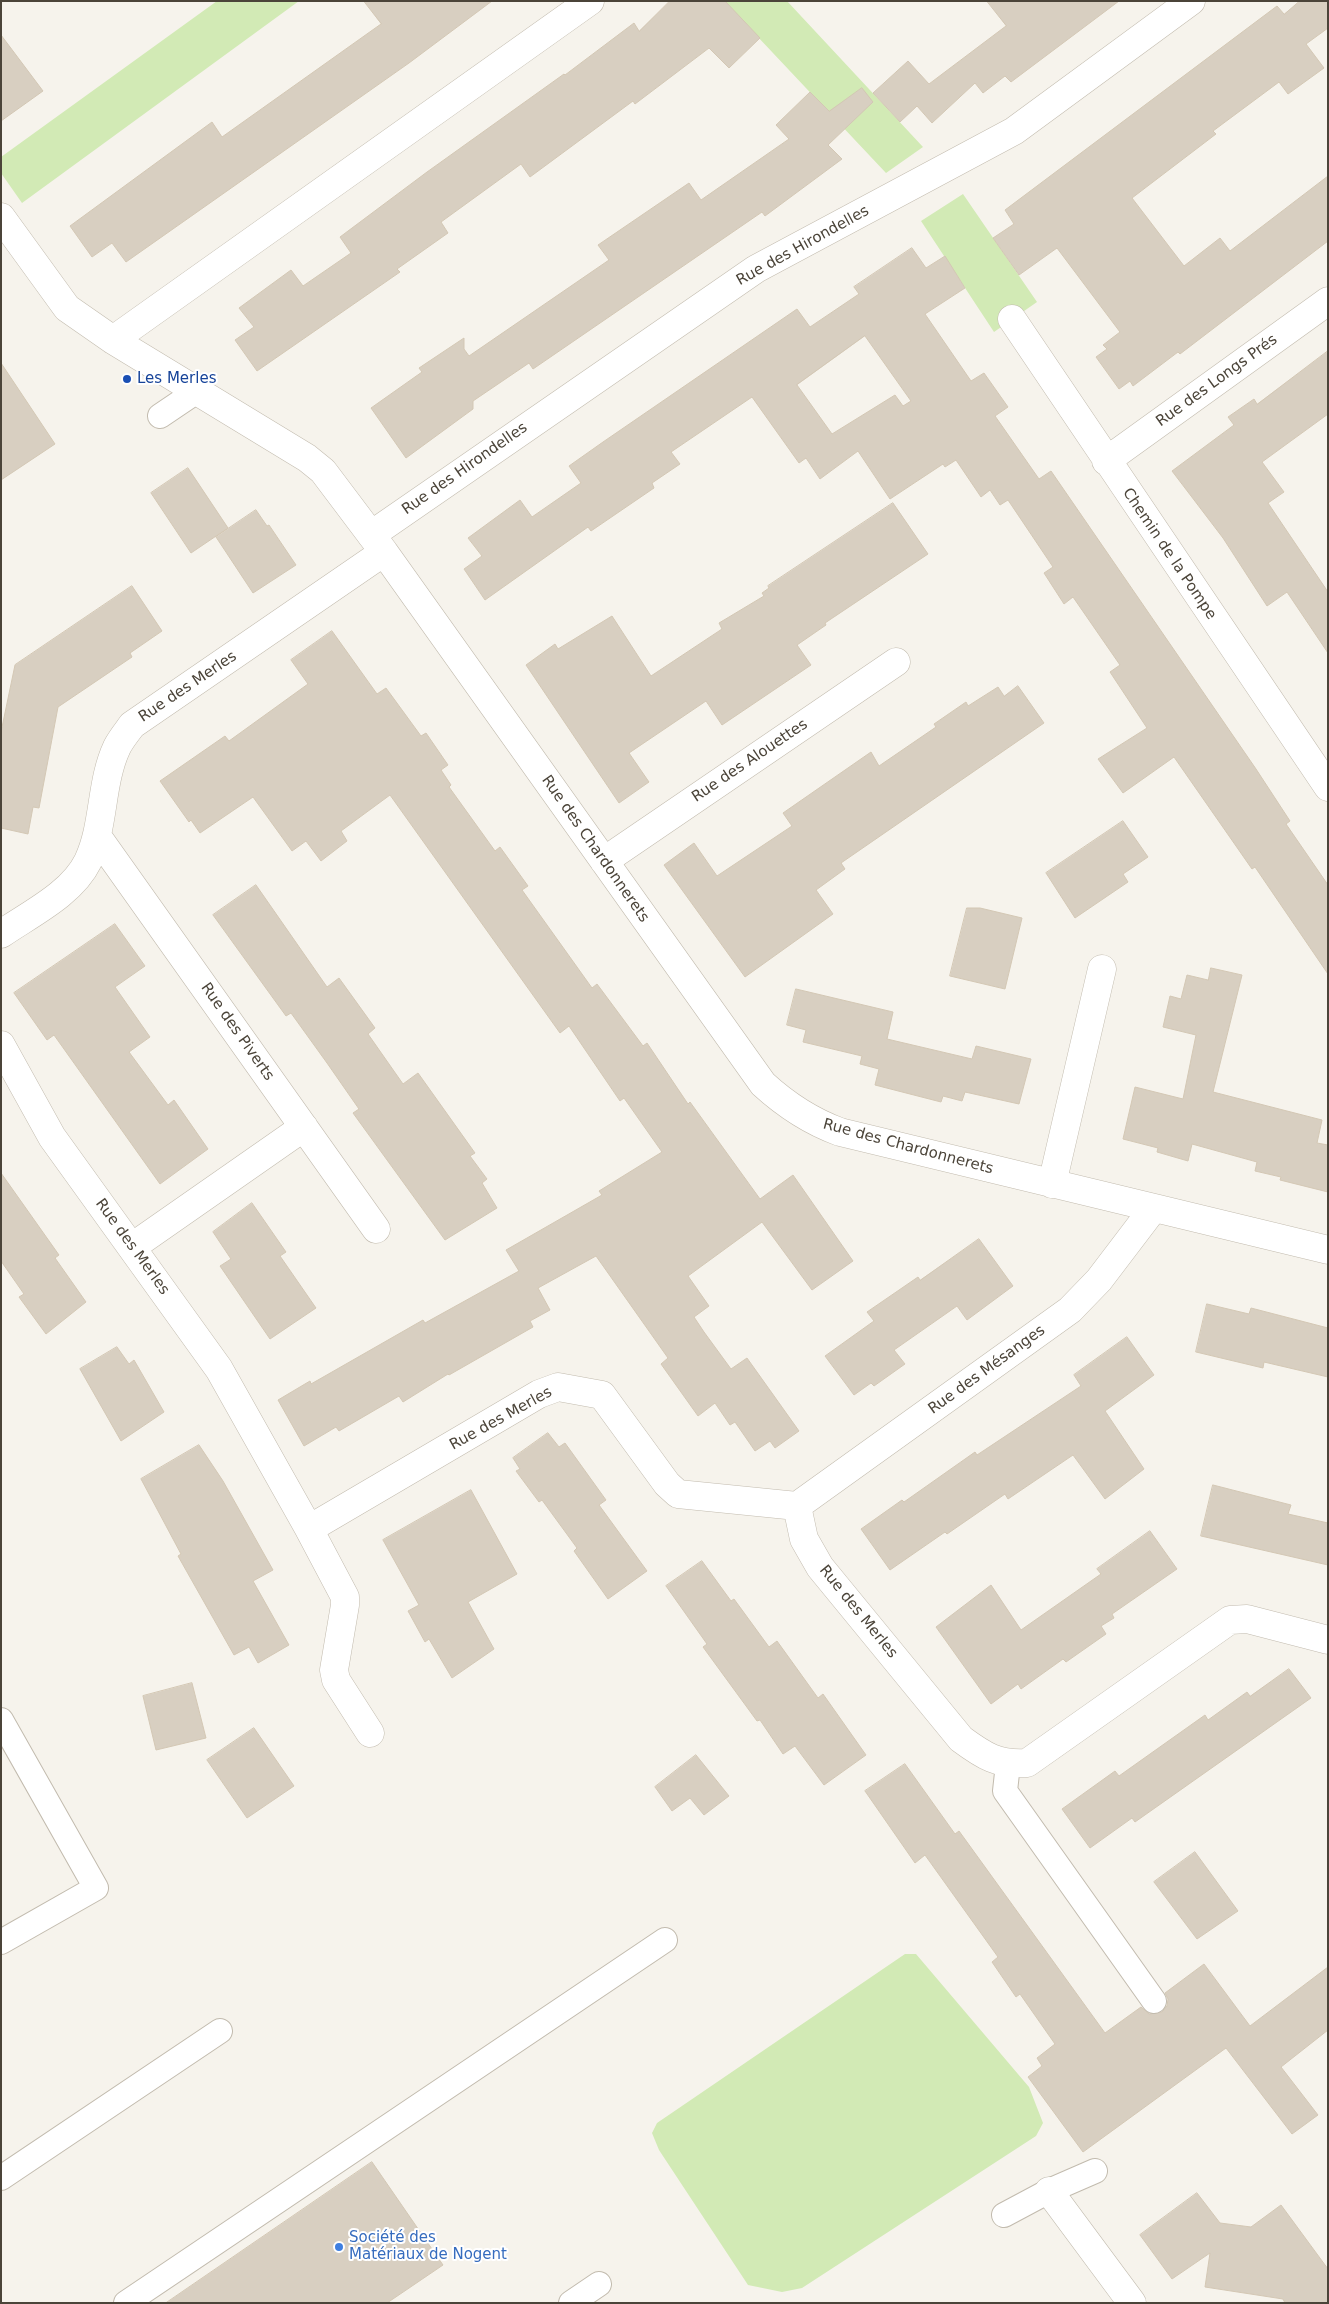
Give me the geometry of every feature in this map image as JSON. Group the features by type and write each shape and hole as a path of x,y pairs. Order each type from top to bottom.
{"street":[{"path":"113,340 590,1"},
{"name":"Rue des Hirondelles","path":"377,544 756,269 1014,131 1191,1"},
{"name":"Rue des Chardonnerets","path":"1,217 67,308 113,340 315,464 337,489 377,544 763,1084 784,1103 804,1117 840,1132 1328,1250"},
{"name":"Rue des Longs Prés","path":"1106,461 1328,301"},
{"name":"Chemin de la Pompe","path":"1012,319 1328,788"},
{"name":"Rue des Merles","path":"1,934 66,889 87,862 97,836 109,767 118,746 132,725 377,544"},
{"name":"Rue des Alouettes","path":"604,861 896,662"},
{"name":"Rue des Piverts","path":"97,836 376,1229"},
{"path":"1052,1184 1102,969"},
{"name":"Rue des Merles","path":"1,1045 52,1137 219,1369 309,1529 539,1394 558,1387 602,1395 666,1484 678,1494 797,1506 804,1539 820,1567 961,1739 983,1756 1008,1764 1028,1764 1230,1620 1247,1619 1328,1640"},
{"path":"132,1247 304,1127"},
{"name":"Rue des Mésanges","path":"797,1506 1070,1310 1099,1280 1153,1209"},
{"path":"309,1529 345,1597 346,1605 334,1670 336,1680 370,1733"},
{"path":"1049,2191 1132,2303"}],"lane":[{"path":"160,416 197,391"},
{"path":"1,1720 96,1888 1,1942"},
{"path":"1008,1764 1005,1791 1154,2001"},
{"path":"126,2303 666,1940"},
{"path":"1,2178 220,2031"},
{"path":"1004,2215 1049,2191 1095,2171"},
{"path":"571,2303 599,2284"}],"green space":[{"path":"217,1 299,1 22,203 1,173 1,157"},
{"path":"724,1 787,1 923,147 886,173"},
{"path":"963,194 1037,302 994,332 921,221"},
{"path":"905,1954 916,1954 1029,2087 1043,2123 1036,2136 802,2288 782,2292 748,2285 659,2150 652,2133 657,2123"}],"building":[{"path":"364,1 492,1 409,63 126,262 112,243 92,257 70,226 212,122 222,137 381,24"},
{"path":"670,1 725,1 760,38 729,68 709,48 635,104 633,101 530,177 521,164 441,222 448,233 397,269 400,272 257,371 235,340 254,327 239,308 291,270 303,286 351,253 340,237 634,23 639,31"},
{"path":"987,1 1119,1 1011,82 1005,76 983,93 975,83 932,123 917,106 900,122 873,93 908,61 929,84 1006,26"},
{"path":"1300,1 1328,1 1328,28 1306,44 1324,68 1288,94 1279,82 1213,131 1216,134 1132,198 1184,266 1220,238 1230,251 1328,176 1328,241 1180,354 1178,352 1133,386 1130,381 1119,389 1096,357 1107,349 1103,345 1120,332 1057,248 1019,275 993,238 1014,224 1005,210 1277,6 1284,14"},
{"path":"1,35 43,91 1,121"},
{"path":"862,88 873,102 828,145 842,159 765,216 762,212 533,369 529,363 473,401 473,409 406,458 371,408 422,372 419,368 464,338 464,349 469,356 609,260 598,245 689,183 701,200 789,139 776,125 810,92 829,111"},
{"path":"912,248 926,268 945,256 965,288 925,314 971,381 984,373 1008,407 995,416 1039,479 1051,471 1290,821 1286,824 1328,885 1328,974 1255,867 1252,869 1174,757 1123,793 1098,759 1147,728 1110,672 1120,665 1073,597 1064,604 1044,573 1053,567 1008,500 1000,505 990,490 981,497 956,460 945,467 943,464 890,499 858,451 820,479 806,458 799,463 752,397 671,452 680,464 652,483 654,488 591,531 588,527 485,600 464,569 482,556 468,538 520,500 532,517 581,483 569,466 797,309 810,327 859,294 854,287","holes":["865,336 911,401 903,406 895,395 832,434 797,385"]},
{"path":"1328,351 1328,414 1262,462 1284,492 1268,503 1328,592 1328,653 1287,592 1267,606 1223,538 1172,471 1234,425 1228,417 1254,399 1257,404"},
{"path":"1,363 55,444 1,480"},
{"path":"188,468 228,528 191,553 151,493"},
{"path":"893,503 928,554 825,623 826,625 797,645 811,665 722,725 706,701 629,753 649,782 619,803 526,665 555,644 558,649 612,616 651,676 722,629 719,623 764,596 762,593 769,588 768,586"},
{"path":"256,510 267,526 269,525 296,565 253,593 216,537"},
{"path":"132,586 162,631 130,653 132,657 58,707 39,808 33,807 28,834 1,828 1,732 15,665"},
{"path":"332,631 377,694 386,688 421,736 426,733 448,765 441,770 451,785 449,787 495,851 500,847 528,886 522,890 592,988 597,984 643,1046 647,1043 688,1104 690,1102 760,1199 793,1175 853,1261 812,1290 762,1222 688,1276 709,1306 694,1317 704,1332 731,1369 747,1358 799,1431 775,1448 770,1441 755,1451 735,1422 730,1425 715,1403 698,1416 661,1364 668,1358 596,1256 538,1288 550,1310 530,1321 533,1327 448,1374 403,1402 399,1396 339,1431 336,1427 304,1446 278,1400 310,1381 311,1384 423,1320 425,1323 519,1271 506,1250 602,1195 599,1191 662,1152 624,1098 620,1101 569,1026 560,1033 390,795 341,831 347,841 321,861 306,841 292,851 253,797 200,833 191,820 189,822 160,781 225,736 229,741 308,684 291,660"},
{"path":"1018,686 1044,723 841,863 845,869 816,890 833,914 745,977 664,865 694,843 717,876 792,826 783,813 871,752 879,766 936,727 934,724 966,702 968,706 998,687 1004,696"},
{"path":"1123,821 1148,857 1123,874 1128,882 1075,918 1046,873"},
{"path":"256,885 327,987 339,978 375,1028 368,1034 403,1084 418,1073 475,1153 470,1156 487,1179 482,1183 497,1208 445,1240 353,1113 359,1109 327,1063 291,1013 286,1016 213,915"},
{"path":"967,908 980,908 1022,918 1005,989 950,976"},
{"path":"115,924 145,966 115,987 150,1037 129,1052 168,1105 174,1100 208,1149 160,1184 54,1035 47,1040 14,993"},
{"path":"1211,968 1242,975 1213,1092 1322,1120 1317,1143 1328,1145 1328,1192 1280,1180 1281,1177 1255,1171 1257,1162 1192,1144 1188,1161 1157,1152 1158,1148 1123,1139 1135,1087 1183,1099 1196,1035 1163,1027 1170,996 1181,999 1187,975 1208,980"},
{"path":"796,989 893,1012 887,1039 972,1059 976,1046 1031,1059 1019,1104 965,1092 962,1101 943,1096 941,1102 875,1085 879,1069 860,1064 862,1056 803,1042 806,1030 787,1025"},
{"path":"1,1173 59,1255 55,1258 86,1302 46,1334 19,1297 24,1294 1,1261"},
{"path":"252,1203 286,1252 280,1256 316,1308 270,1339 220,1266 231,1259 213,1232"},
{"path":"979,1239 1013,1286 967,1320 957,1306 894,1350 905,1364 874,1386 871,1383 854,1395 825,1356 874,1321 867,1312 918,1277 920,1280"},
{"path":"1207,1304 1249,1314 1251,1308 1328,1328 1328,1377 1264,1362 1263,1368 1196,1352"},
{"path":"1127,1337 1154,1375 1105,1411 1144,1469 1105,1499 1073,1455 1008,1499 1005,1494 890,1570 861,1529 902,1500 904,1502 975,1452 977,1455 1081,1386 1074,1375"},
{"path":"117,1347 129,1364 134,1360 164,1412 121,1441 80,1369"},
{"path":"548,1433 559,1447 565,1443 606,1500 599,1505 647,1571 608,1599 574,1551 577,1548 542,1500 539,1502 516,1471 520,1469 513,1458"},
{"path":"199,1445 223,1481 273,1570 253,1581 289,1645 258,1663 249,1647 234,1655 178,1556 181,1554 141,1479"},
{"path":"1213,1485 1291,1505 1288,1514 1328,1523 1328,1565 1201,1536"},
{"path":"471,1490 517,1574 468,1602 494,1649 452,1678 429,1639 425,1642 408,1611 419,1605 383,1540"},
{"path":"1150,1531 1177,1569 1112,1614 1114,1618 1101,1626 1106,1634 1066,1662 1063,1659 1021,1689 1018,1684 991,1704 936,1627 991,1585 1021,1630 1101,1574 1097,1569"},
{"path":"702,1561 731,1601 734,1599 769,1647 777,1641 818,1698 823,1694 866,1755 824,1785 795,1746 783,1754 760,1720 757,1721 703,1647 707,1644 666,1586"},
{"path":"1289,1669 1311,1698 1135,1822 1132,1818 1090,1848 1062,1809 1115,1771 1119,1776 1205,1715 1208,1720 1247,1692 1250,1696"},
{"path":"192,1683 206,1738 156,1750 143,1696"},
{"path":"254,1728 294,1786 247,1818 207,1760"},
{"path":"696,1755 729,1796 704,1815 690,1798 672,1811 655,1787"},
{"path":"905,1764 955,1834 959,1831 1105,2033 1141,2007 1149,2014 1162,2012 1167,2006 1168,1999 1165,1993 1204,1964 1250,2026 1328,1967 1328,2030 1281,2067 1318,2115 1292,2134 1226,2048 1083,2152 1028,2077 1042,2066 1037,2058 1055,2044 1020,1994 1016,1997 992,1962 998,1957 925,1855 915,1863 865,1791"},
{"path":"1195,1852 1238,1911 1197,1939 1154,1882"},
{"name":"Société des Matériaux de Nogent","path":"372,2162 443,2265 387,2303 166,2303"},
{"path":"1197,2193 1220,2223 1251,2227 1281,2205 1328,2269 1328,2303 1285,2303 1283,2299 1205,2287 1210,2253 1172,2279 1140,2235"}],"place":[{"name":"Les Merles","path":"127,379"},
{"name":"Société des Matériaux de Nogent","path":"339,2247"}]}
